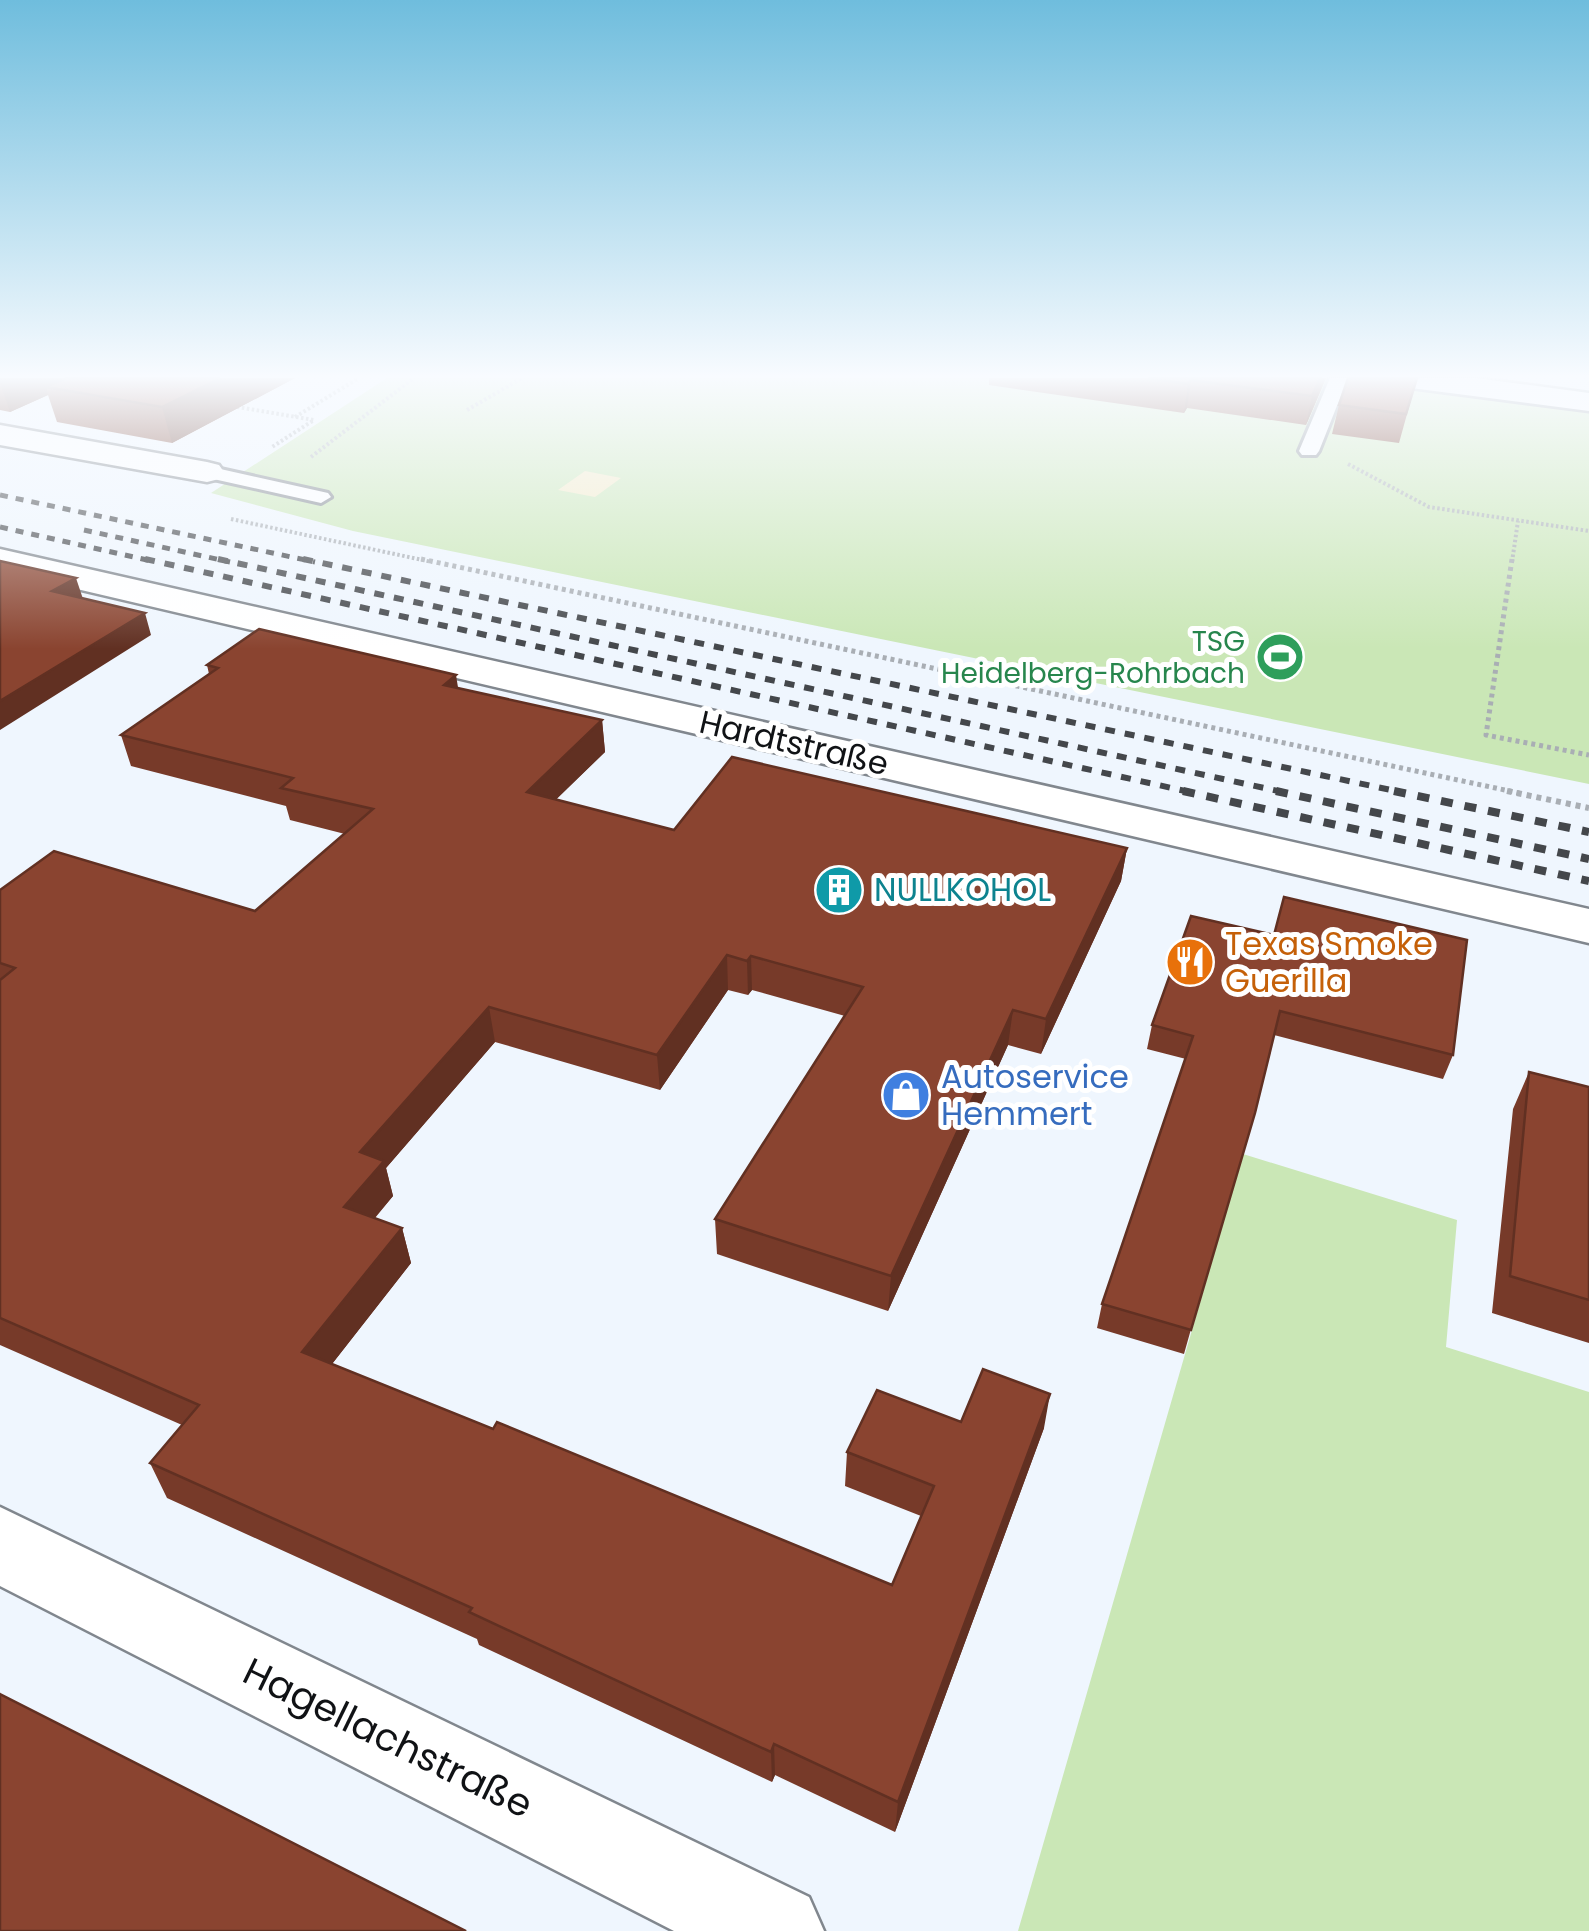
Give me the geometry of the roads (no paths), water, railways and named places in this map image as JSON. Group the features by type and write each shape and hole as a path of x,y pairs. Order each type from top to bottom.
{"street":[{"path":"178,468 209,474"},
{"name":"Hardtstraße","path":"0,560 1589,926"},
{"name":"Hagellachstraße","path":"0,1545 775,1931"}],"lane":[{"path":"209,474 217,468"},
{"path":"209,474 321,497"}],"railway":[{"path":"0,495 315,562"},
{"path":"0,527 156,562"},
{"path":"84,530 230,562"},
{"path":"145,559 1194,793"},
{"path":"218,559 1287,793"},
{"path":"303,559 1405,793"},
{"path":"1183,791 1589,881"},
{"path":"1276,791 1589,859"},
{"path":"1394,791 1589,832"}],"place":[{"name":"TSG Heidelberg-Rohrbach","path":"1280,657"},
{"name":"NULLKOHOL","path":"839,890"},
{"name":"Texas Smoke Guerilla","path":"1190,962"},
{"name":"Autoservice Hemmert","path":"906,1095"}]}
